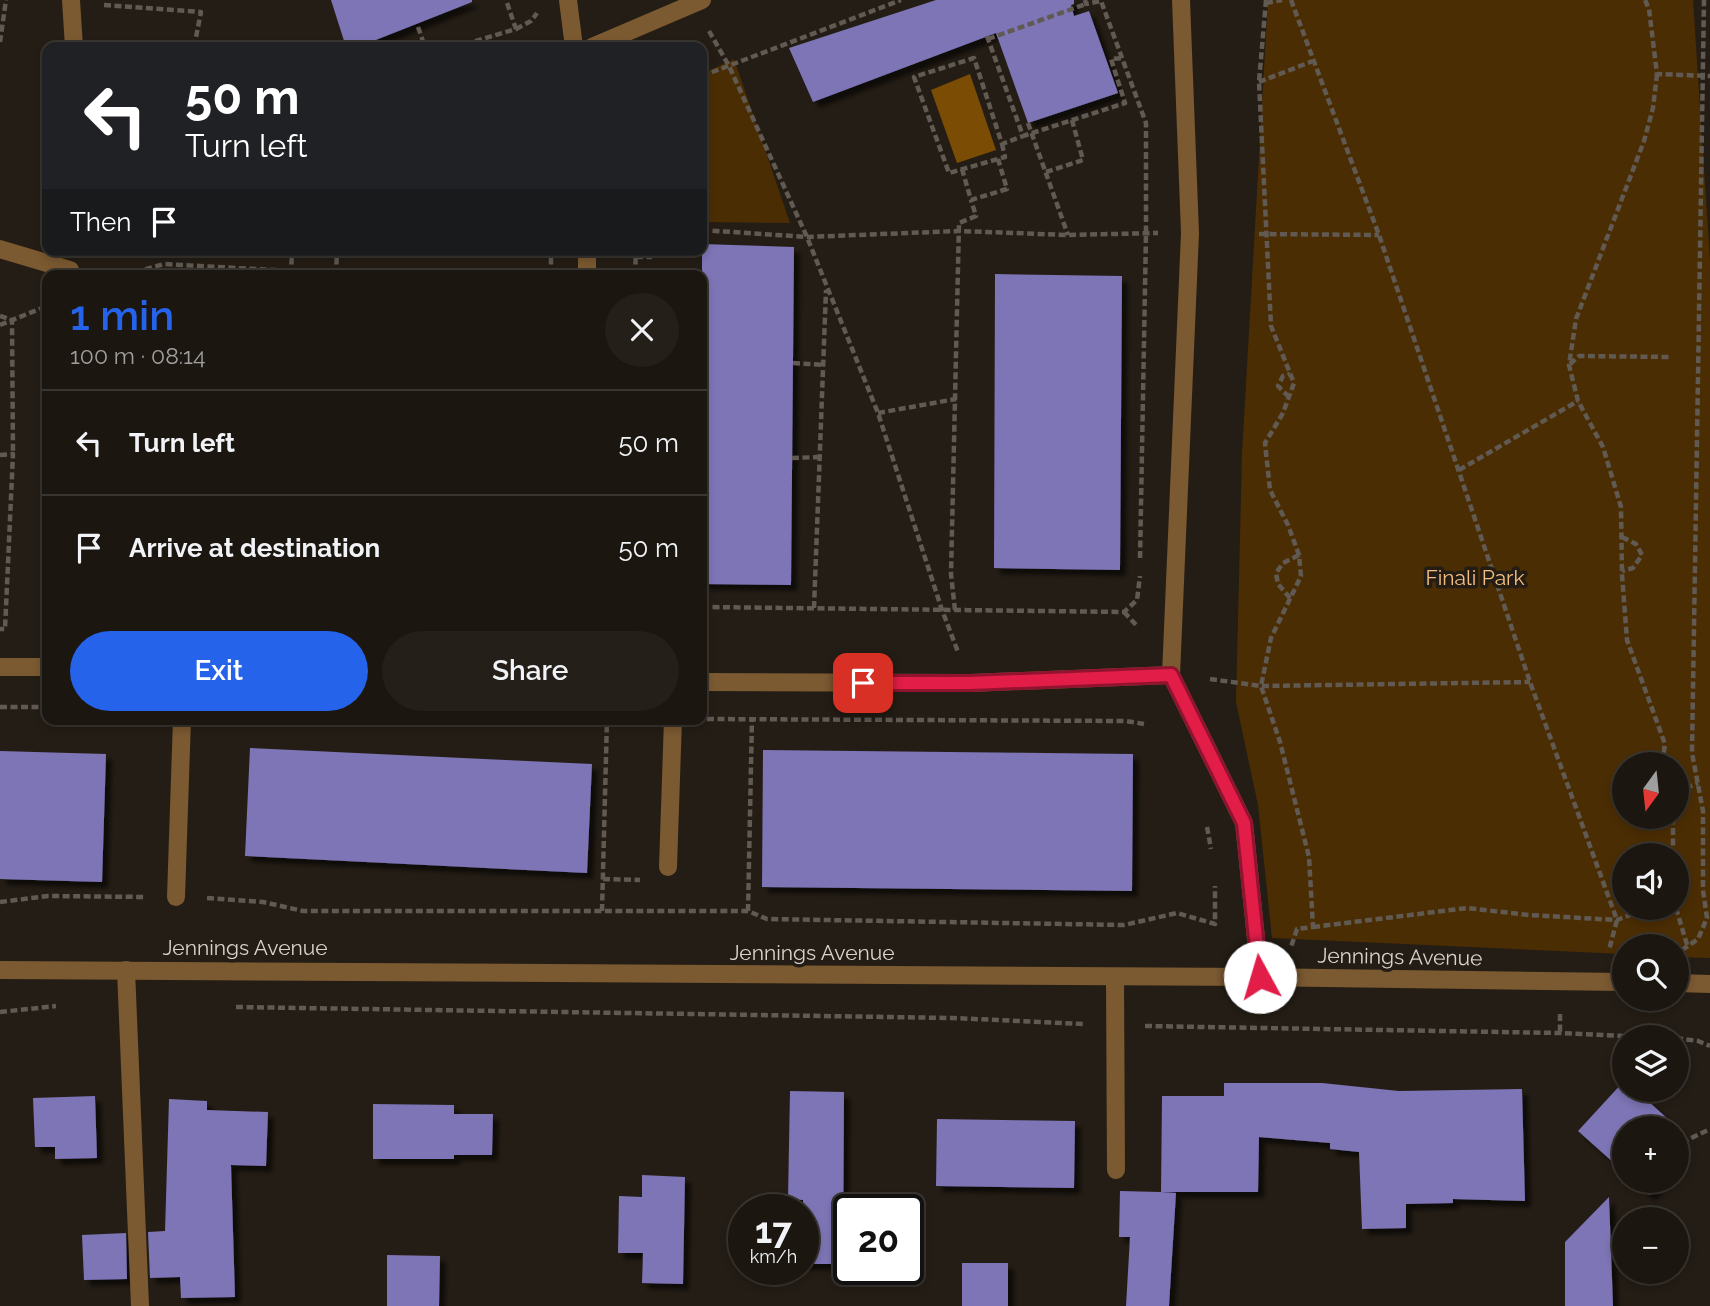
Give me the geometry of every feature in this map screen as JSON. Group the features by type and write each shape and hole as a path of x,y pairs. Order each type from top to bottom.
{"street":[{"path":"568,0 573,42"},
{"path":"1181,0 1189,233 1171,675 1244,823 1260,977"},
{"path":"71,1 74,42"},
{"path":"604,42 697,2"},
{"path":"0,249 70,270"},
{"path":"0,667 42,667"},
{"path":"707,682 970,683 1171,675"},
{"path":"176,897 182,725"},
{"path":"668,867 673,725"},
{"name":"Jennings Avenue","path":"0,970 1260,977 1612,982"},
{"path":"126,970 140,1306"},
{"path":"1115,978 1116,1170"},
{"path":"1689,983 1710,984"}],"path":[{"path":"0,42 6,0"},
{"path":"506,0 516,29"},
{"path":"707,74 901,0"},
{"path":"1282,0 1266,1 1259,82 1271,326 1294,383 1283,413 1265,443 1269,490 1299,555 1301,576 1271,638 1261,685 1280,743 1310,857 1313,927"},
{"path":"1291,0 1379,235 1531,682 1612,906"},
{"path":"1645,0 1649,9 1657,74 1653,108 1644,141 1576,319 1569,365 1578,401 1602,447 1621,507 1627,640 1665,744 1664,752"},
{"path":"1689,947 1699,939 1707,918 1703,890 1703,811 1692,753 1707,76 1704,0"},
{"path":"71,1 201,12 195,42"},
{"path":"1023,136 988,38 1086,2 1101,1 1146,123 1140,561"},
{"path":"697,2 807,237 878,413 942,610 970,683"},
{"path":"472,42 516,29 531,21 537,12"},
{"path":"418,27 423,42"},
{"path":"974,58 1002,144 1005,157 998,159 949,173 914,77 974,58"},
{"path":"1002,144 1125,103 1111,59 1123,58"},
{"path":"1259,82 1313,61"},
{"path":"1657,74 1707,76"},
{"path":"1046,172 1083,160 1072,120"},
{"path":"1028,123 1069,235"},
{"path":"971,200 1007,189 998,159"},
{"path":"955,610 951,574 959,223 976,216 962,169"},
{"path":"707,230 807,237 959,231 1069,235 1163,233"},
{"path":"1259,234 1379,235"},
{"path":"635,270 636,257 652,257"},
{"path":"143,270 164,264 249,270"},
{"path":"814,608 827,286"},
{"path":"0,325 42,308"},
{"path":"0,316 12,320"},
{"path":"0,629 5,629 13,454 12,320"},
{"path":"1569,365 1579,356 1672,357"},
{"path":"793,363 824,365"},
{"path":"1289,397 1278,386 1283,376 1290,374"},
{"path":"878,413 956,398"},
{"path":"1459,470 1578,401"},
{"path":"0,454 13,454"},
{"path":"792,458 820,457"},
{"path":"1622,537 1636,544 1642,555 1633,568 1622,571"},
{"path":"1290,598 1278,584 1276,573 1283,563 1299,555"},
{"path":"707,607 1124,612 1137,600 1140,575"},
{"path":"1124,612 1138,627"},
{"path":"1171,675 1261,685 1531,682"},
{"path":"0,707 42,707"},
{"path":"748,911 752,718"},
{"path":"707,719 1126,721 1144,724"},
{"path":"602,911 607,725"},
{"path":"1689,787 1698,783"},
{"path":"1205,815 1213,856"},
{"path":"0,902 48,896 176,897 263,902 303,911 748,911 766,919 1124,925 1177,913 1215,924 1215,884"},
{"path":"1305,948 1291,948 1297,929 1467,908 1612,920"},
{"path":"1613,934 1617,920"},
{"path":"1612,938 1606,960 1612,970"},
{"path":"0,1012 68,1004"},
{"path":"223,1007 939,1018 1115,1025 1612,1036"},
{"path":"1689,1040 1710,1046"},
{"path":"1689,1139 1710,1129"}],"green space":[{"name":"Finali Park","path":"1268,0 1693,0 1710,261 1710,958 1689,957 1689,934 1612,934 1612,953 1272,938 1258,805 1236,702 1242,454"},
{"path":"734,59 790,223 707,222 707,72"}],"shaded area":[{"path":"970,74 996,150 957,163 931,90"}],"building":[{"path":"331,0 472,0 371,42 344,42"},
{"path":"936,0 1074,0 1071,5 1074,16 1089,11 1118,93 1028,123 996,33 813,102 789,48"},
{"path":"707,244 794,247 791,585 707,584 707,270 702,270 702,256 707,256"},
{"path":"995,274 1122,276 1120,570 994,568"},
{"path":"250,748 592,764 587,873 245,856"},
{"path":"763,750 1133,754 1132,891 762,887"},
{"path":"0,751 106,754 102,882 0,879"},
{"path":"1224,1083 1322,1083 1399,1091 1522,1089 1525,1201 1453,1199 1453,1203 1406,1204 1406,1228 1362,1229 1359,1152 1330,1149 1330,1143 1259,1137 1258,1192 1161,1192 1162,1096 1224,1096"},
{"path":"790,1091 844,1092 843,1194 833,1194 833,1264 819,1264 819,1194 788,1194"},
{"path":"1612,1094 1612,1102 1649,1102 1665,1116 1612,1116 1612,1161 1578,1131"},
{"path":"95,1096 97,1158 55,1159 55,1147 35,1147 33,1098"},
{"path":"169,1099 207,1101 207,1110 268,1112 266,1166 231,1165 235,1297 181,1298 180,1277 150,1278 148,1232 165,1231"},
{"path":"373,1104 454,1105 454,1114 493,1114 492,1155 454,1155 454,1159 373,1159"},
{"path":"937,1119 1075,1121 1074,1188 936,1186"},
{"path":"642,1175 685,1177 683,1284 642,1283 643,1253 618,1253 619,1196 642,1197"},
{"path":"1120,1191 1176,1193 1169,1306 1126,1306 1130,1237 1119,1237"},
{"path":"1609,1197 1613,1306 1565,1306 1565,1242"},
{"path":"126,1233 127,1279 84,1280 82,1235"},
{"path":"387,1255 440,1256 439,1306 387,1306"},
{"path":"962,1263 1008,1263 1008,1306 962,1306"}],"route":[{"path":"863,683 970,683 1171,675 1244,823 1260,977"}]}
